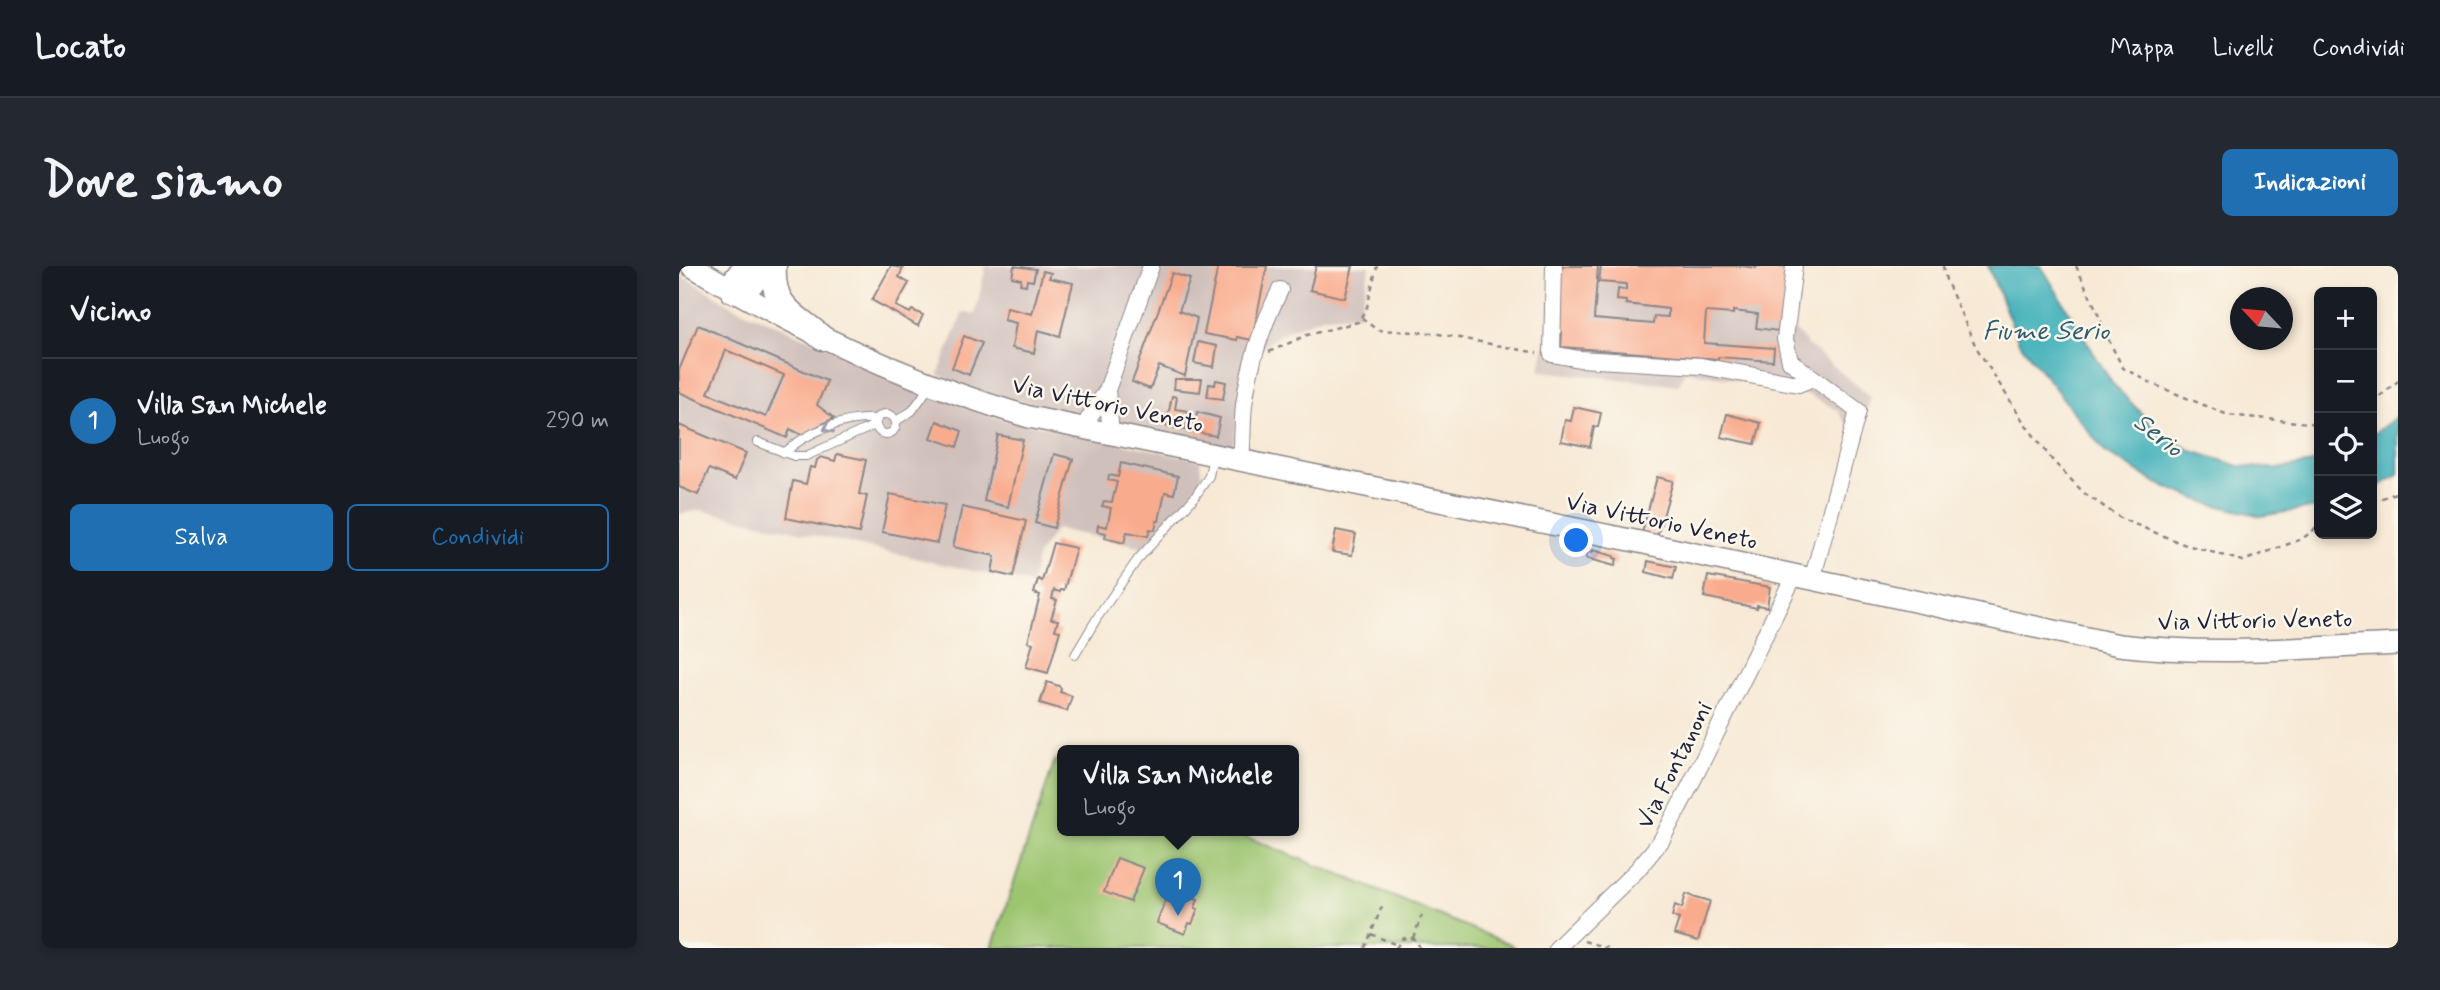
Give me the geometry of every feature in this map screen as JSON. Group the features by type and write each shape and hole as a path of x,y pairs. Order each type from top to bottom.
{"highway":[{"path":"746,266 736,279 733,291 746,288 772,266"},
{"path":"772,266 775,290 781,303 790,314 822,338"}],"main road":[{"name":"Via Vittorio Veneto","path":"692,266 822,338 977,402 1029,416 2119,645 2205,652 2398,644"}],"street":[{"path":"1085,428 1107,390 1151,266"},
{"path":"1554,266 1552,354 1590,360 1701,366 1798,384 1810,377 1790,361 1786,351 1785,339 1794,266"},
{"path":"1241,460 1244,407 1251,368 1269,313 1280,290"},
{"name":"Via Fontanoni","path":"1563,942 1637,870 1661,841 1803,578 1859,411 1810,377"},
{"path":"1107,390 1109,433"}],"lane":[{"path":"876,422 881,434 888,435 894,431 896,421 912,411 928,383"},
{"path":"758,442 784,453 806,456 876,422 882,414 889,414 896,421"},
{"path":"784,453 794,444 845,420 876,422"},
{"path":"1075,655 1138,559 1194,498 1209,476 1213,453"}],"path":[{"path":"1251,368 1261,357 1287,342 1319,331 1352,325 1362,318 1377,266"},
{"path":"1943,266 1946,280 1976,347 2023,421 2053,461 2084,493 2122,519 2183,544 2243,561 2302,539 2314,530"},
{"path":"2077,266 2123,368 2155,385 2228,415 2314,424"},
{"path":"1362,318 1377,330 1426,331 1527,352 1552,354"},
{"path":"2377,400 2398,381"},
{"path":"2377,500 2398,492"},
{"path":"1365,948 1383,904"},
{"path":"1413,938 1422,915"},
{"path":"1369,924 1373,926"},
{"path":"1370,934 1396,947 1405,938 1413,938"},
{"path":"1413,938 1420,948"},
{"path":"1563,942 1607,948"}],"shaded area":[{"path":"986,266 1370,266 1359,314 1325,316 1286,331 1248,356 1233,447 981,392 938,375 963,312 975,315"},
{"path":"1551,266 1801,266 1794,329 1808,345 1871,397 1863,425 1848,426 1837,410 1806,394 1685,370 1679,385 1540,371 1549,319"},
{"path":"679,274 734,307 983,414 1200,460 1202,481 1144,547 1056,529 1038,555 1031,584 701,510 679,514"}],"green space":[{"path":"1055,760 1057,836 1244,836 1510,944 1514,948 992,948"}],"water":[{"name":"Fiume Serio","path":"1988,266 2041,266 2112,383 2162,435 2192,451 2239,466 2277,469 2314,463 2314,508 2261,516 2207,503 2159,484 2105,452 2019,342"},
{"path":"2398,416 2398,475 2377,487 2377,476 2377,431"}],"building":[{"path":"891,266 903,268 899,277 909,283 896,306 910,313 912,310 923,315 918,326 872,300"},
{"path":"1014,266 1036,269 1033,281 1027,280 1026,285 1020,284 1021,279 1012,277"},
{"path":"1218,266 1267,266 1252,340 1204,334"},
{"path":"1316,266 1353,266 1345,298 1310,290"},
{"path":"1560,266 1598,266 1594,319 1653,324 1654,316 1668,317 1668,309 1626,304 1626,301 1617,300 1618,289 1626,290 1626,284 1599,282 1601,266 1788,266 1778,331 1756,328 1758,314 1706,312 1704,343 1774,348 1773,361 1561,347 1562,332 1555,331"},
{"path":"1043,271 1051,273 1049,278 1073,283 1060,336 1038,330 1034,353 1012,348 1016,323 1004,320 1007,308 1032,314"},
{"path":"1172,273 1190,279 1179,311 1197,318 1185,376 1159,366 1150,389 1132,382"},
{"path":"698,325 827,381 817,405 834,418 802,435 790,429 787,438 679,392 679,370","holes":["726,350 784,375 766,417 708,393"]},
{"path":"964,336 982,343 969,375 952,368"},
{"path":"1198,342 1217,346 1214,367 1194,363"},
{"path":"1175,379 1202,379 1200,392 1174,389"},
{"path":"1216,380 1226,382 1223,399 1207,397 1209,384 1215,385"},
{"path":"1172,396 1177,397 1175,409 1189,411 1186,430 1166,426"},
{"path":"1574,407 1601,413 1598,427 1594,427 1590,447 1561,441 1565,420 1571,421"},
{"path":"1197,412 1220,418 1216,436 1194,432"},
{"path":"1727,414 1761,423 1755,444 1721,437"},
{"path":"937,421 962,431 957,447 931,438"},
{"path":"679,425 746,453 735,480 709,469 698,495 679,487"},
{"path":"998,435 1023,440 1008,507 984,501"},
{"path":"837,454 866,460 859,494 867,496 859,533 786,518 793,481 806,484 810,467 815,468 817,460 821,457 835,461"},
{"path":"1054,454 1073,459 1054,528 1035,523"},
{"path":"1121,463 1178,476 1174,494 1165,492 1155,530 1150,529 1148,536 1127,532 1124,543 1105,538 1106,533 1097,531 1098,525 1107,527 1111,508 1102,506 1104,501 1112,502 1117,482 1108,480 1109,475 1118,477"},
{"path":"1657,477 1673,481 1657,537 1642,533"},
{"path":"890,494 945,505 937,543 882,532"},
{"path":"962,507 1026,521 1013,577 992,572 995,556 953,547"},
{"path":"1336,530 1356,534 1352,555 1332,552"},
{"path":"1053,543 1076,548 1064,590 1054,590 1052,599 1057,600 1051,619 1058,620 1055,630 1060,631 1048,673 1026,667 1033,643 1028,642 1040,595 1034,593 1038,579 1042,581"},
{"path":"1593,550 1614,556 1617,559 1615,566 1586,558 1588,552 1592,553"},
{"path":"1648,561 1676,567 1673,579 1646,572"},
{"path":"1708,576 1770,587 1767,607 1757,605 1757,608 1704,597"},
{"path":"1047,682 1059,686 1060,692 1072,696 1067,711 1040,703"},
{"path":"1117,858 1144,868 1130,902 1104,892"},
{"path":"1170,888 1198,899 1195,908 1198,909 1185,934 1157,923"},
{"path":"1686,894 1710,901 1698,941 1674,934 1679,919 1672,916 1675,905 1682,908"}],"place":[{"name":"Villa San Michele","path":"1178,916"}],"water label":[{"name":"Serio","path":"2159,434"}]}
